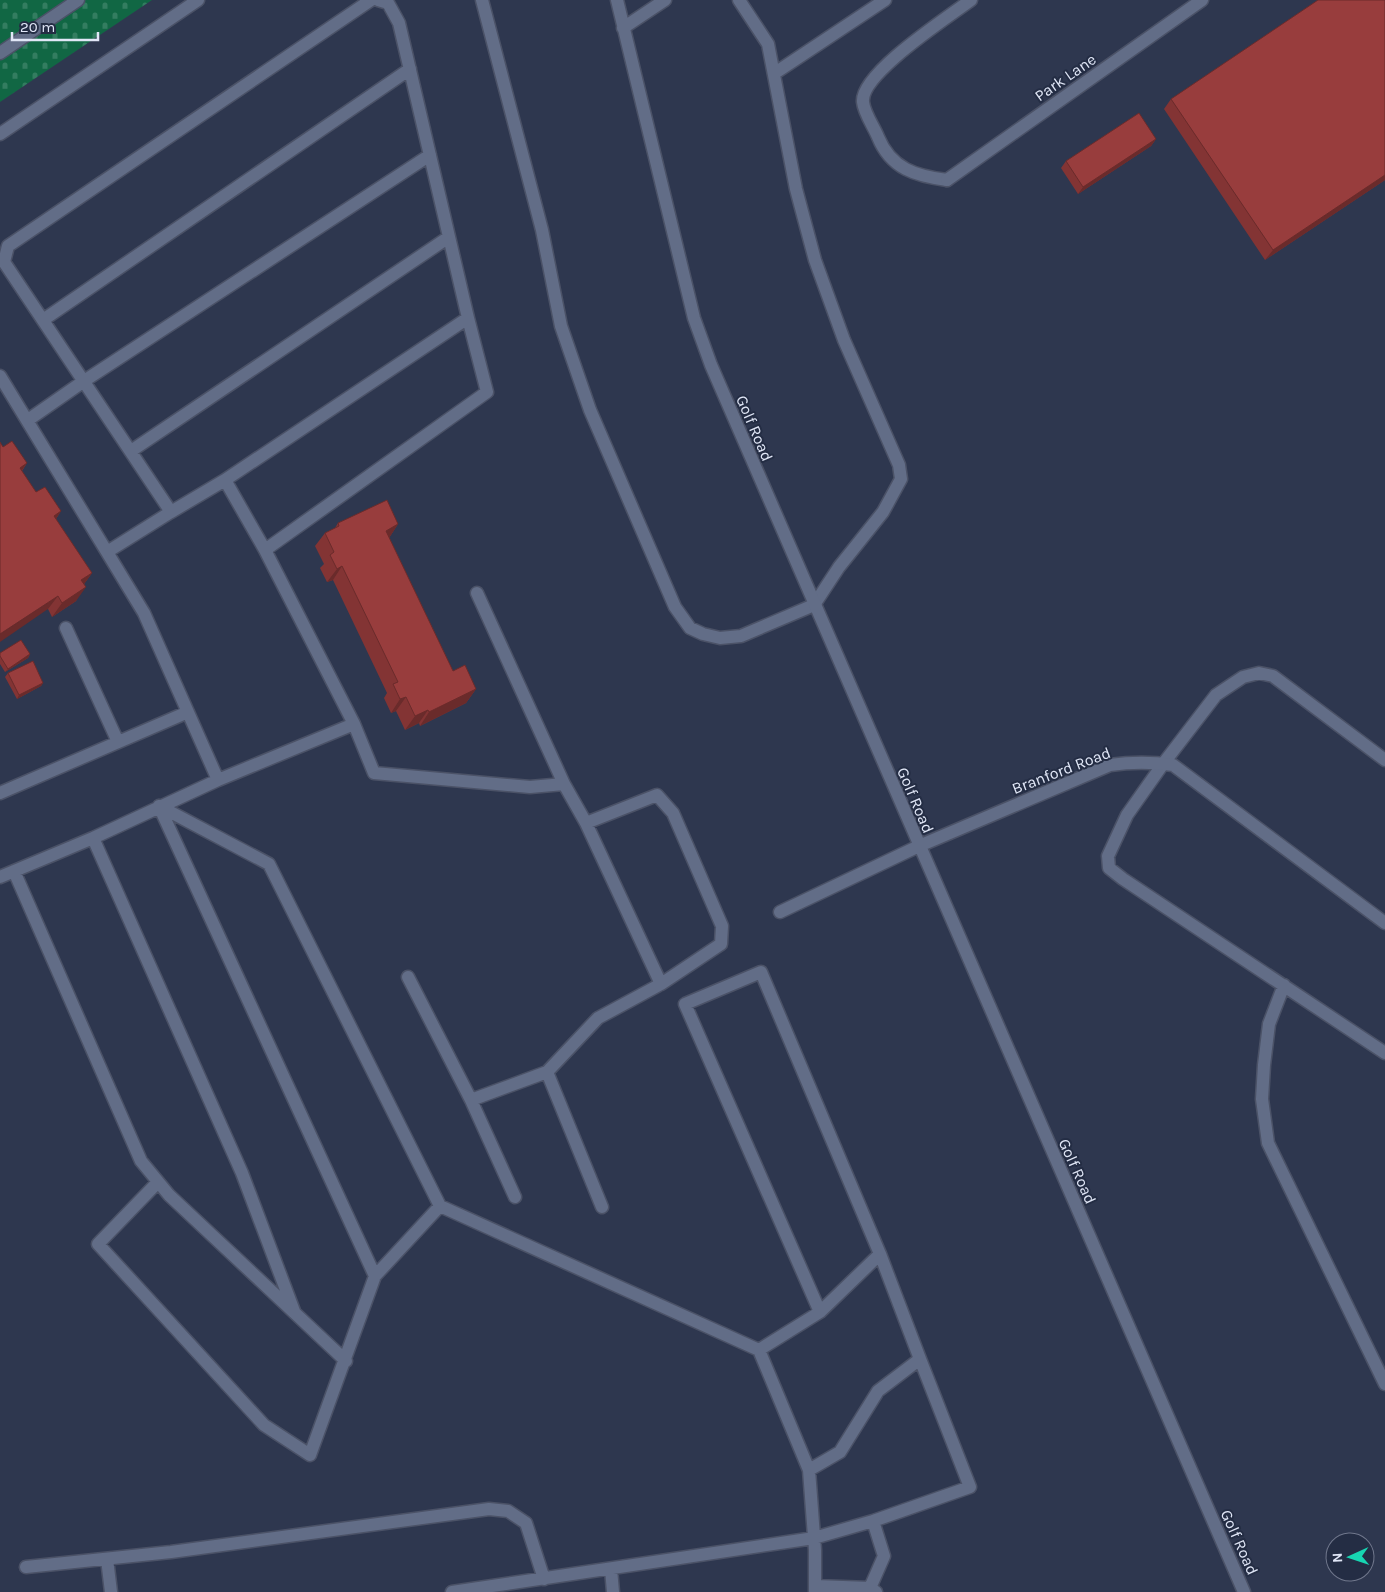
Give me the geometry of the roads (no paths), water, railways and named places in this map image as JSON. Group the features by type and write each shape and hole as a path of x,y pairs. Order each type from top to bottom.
{"street":[{"path":"0,53 78,0"},
{"path":"0,134 198,0"},
{"path":"171,512 4,262 8,246 371,0"},
{"path":"265,550 487,392 399,23 388,2 378,0"},
{"path":"482,0 542,230 561,326 590,410 675,608 690,628 703,634 720,638 741,636 814,605 839,567 883,512 901,479 899,464 844,340 815,260 796,189 775,72 768,44 739,0"},
{"name":"Golf Road","path":"617,0 694,318 711,365 1244,1592"},
{"path":"624,28 665,0"},
{"path":"775,72 885,0"},
{"name":"Park Lane","path":"970,0 880,69 865,90 862,103 883,149 895,162 920,176 948,180 1202,0"},
{"path":"43,320 410,69"},
{"path":"28,420 84,381 430,155"},
{"path":"131,451 449,237"},
{"path":"107,552 225,480 468,318"},
{"path":"0,376 144,613 218,780"},
{"path":"225,480 265,550 354,724 374,773 530,786 564,784"},
{"path":"477,593 564,784 586,823 661,984"},
{"path":"66,628 118,742"},
{"path":"1385,760 1273,676 1259,673 1243,676 1216,694 1163,764 1127,815 1108,856 1110,868 1385,1053"},
{"path":"0,793 188,712"},
{"path":"0,877 93,838 218,780 354,724"},
{"name":"Branford Road","path":"780,912 919,846 1110,765 1132,762 1173,765 1385,923"},
{"path":"471,1100 547,1072 598,1018 661,984 721,944 722,926 673,813 656,795 586,823"},
{"path":"159,806 269,864 440,1206 759,1350 809,1470 814,1538 815,1589 873,1590 884,1556 873,1521"},
{"path":"159,806 197,885 375,1276"},
{"path":"93,838 242,1173 294,1313"},
{"path":"14,871 141,1161 168,1195 346,1361"},
{"path":"452,1592 524,1587 544,1579 814,1538 873,1521 970,1487 880,1254 761,972 685,1004 820,1312"},
{"path":"408,977 471,1100 515,1197"},
{"path":"1284,986 1269,1024 1264,1066 1262,1099 1268,1143 1385,1384"},
{"path":"547,1072 602,1207"},
{"path":"158,1182 98,1244 264,1424 310,1455 346,1361 375,1276 440,1206"},
{"path":"759,1350 820,1312 880,1254"},
{"path":"809,1470 840,1452 878,1391 920,1359"},
{"path":"26,1567 171,1552 488,1509 508,1511 526,1523 544,1579"},
{"path":"107,1558 111,1592"},
{"path":"611,1569 613,1592"}]}
